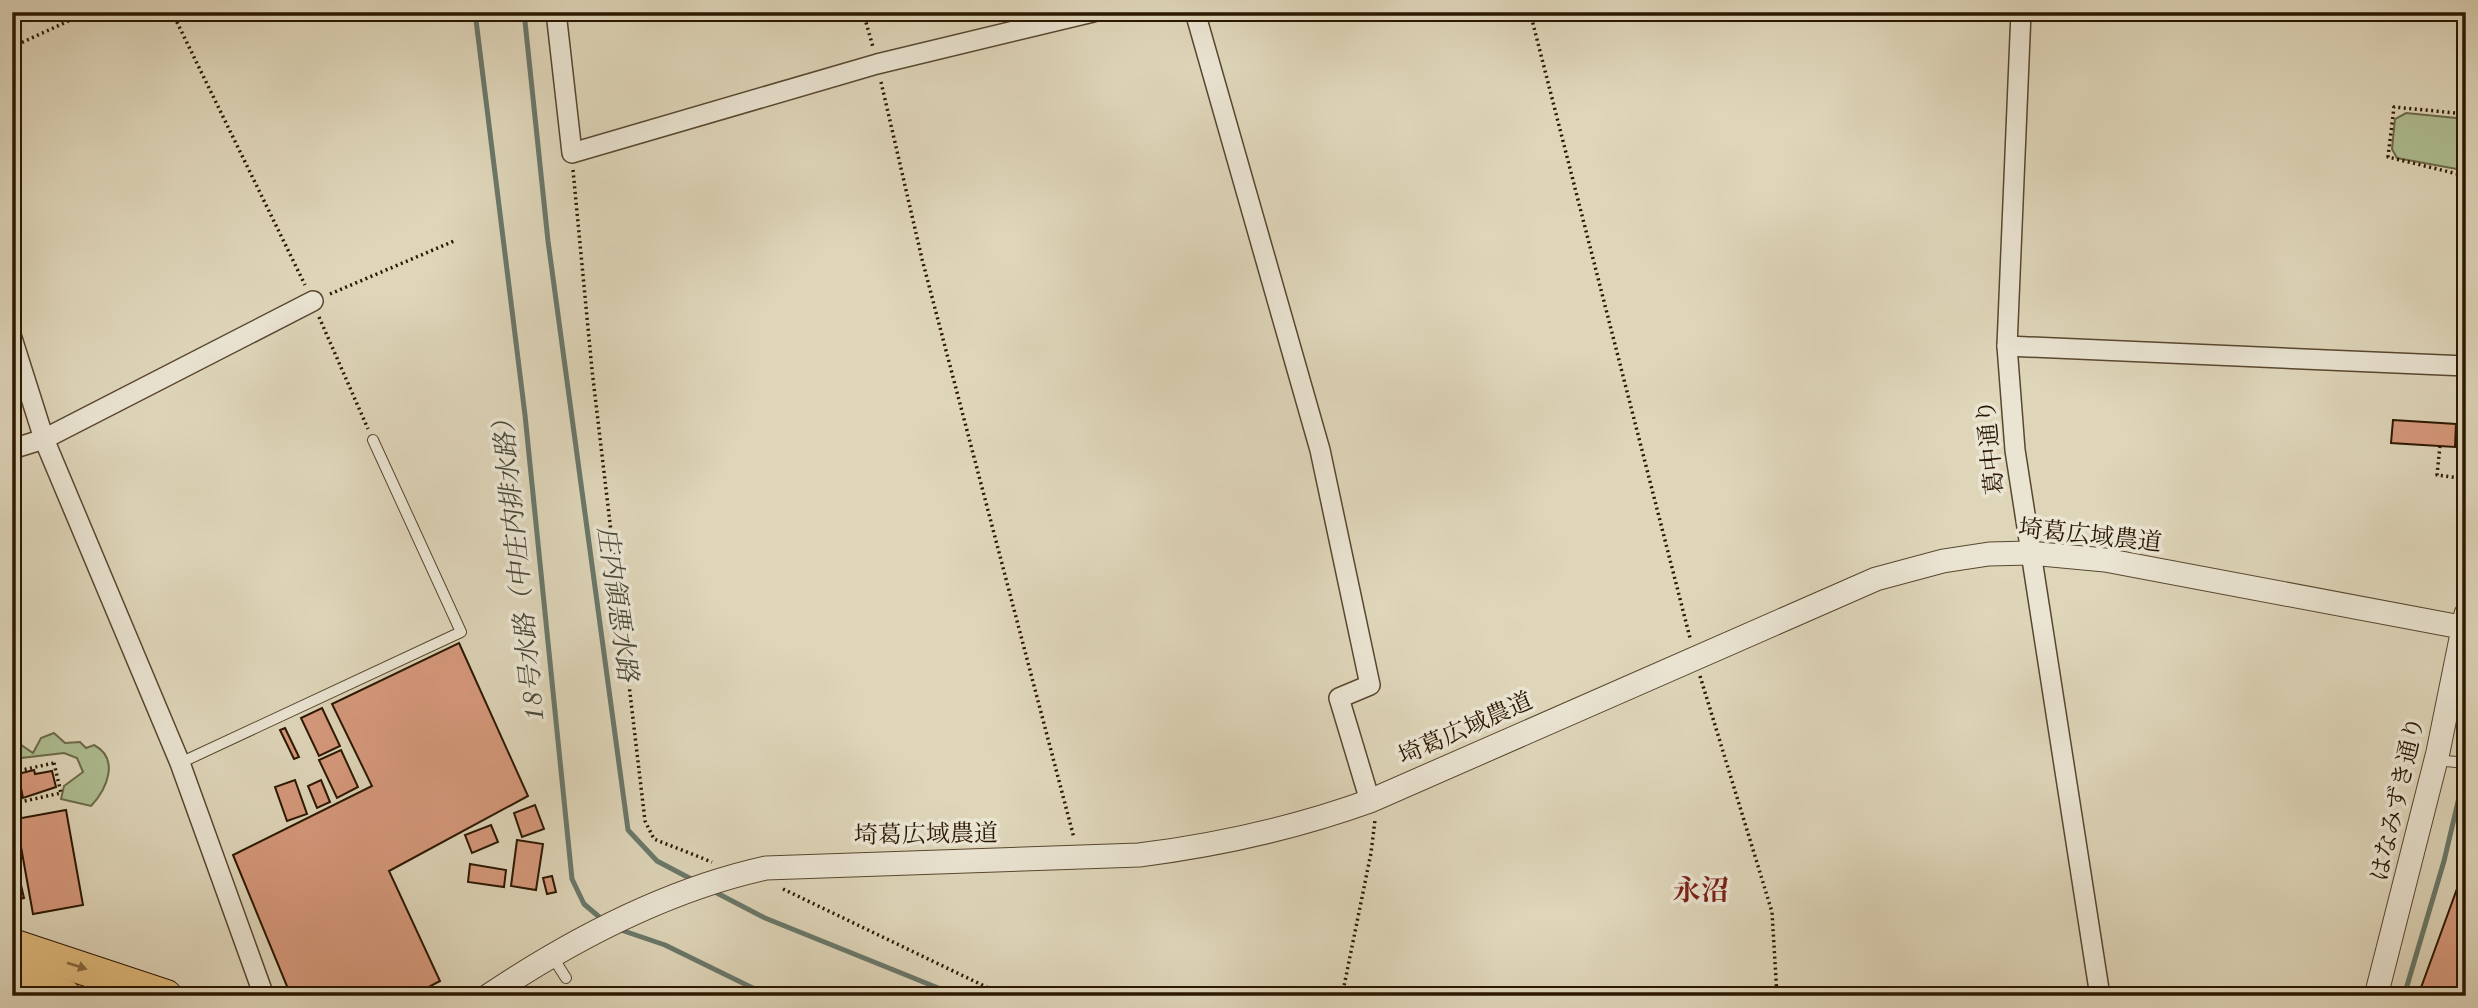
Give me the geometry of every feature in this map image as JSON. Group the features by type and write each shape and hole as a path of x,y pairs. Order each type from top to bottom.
{"highway":[{"path":"12,945 166,996"},
{"path":"12,978 65,996"}],"street":[{"path":"556,12 572,153 877,64 1093,12"},
{"path":"1195,12 1320,450 1370,685 1339,698 1370,801"},
{"name":"葛中通り","path":"2021,12 2007,346 2015,450 2100,993"},
{"path":"12,449 44,439 313,301"},
{"path":"12,338 44,439 180,763 264,996"},
{"path":"2007,346 2466,366"},
{"name":"埼葛広域農道","path":"488,996 593,933 640,911 729,876 766,868 1077,858 1188,849 1310,822 1370,801 1876,579 1911,568 1989,554 2029,553 2105,560 2465,623"},
{"name":"はなみずき通り","path":"2376,996 2437,760 2465,623"}],"lane":[{"path":"180,763 461,632 373,440"},
{"path":"2437,760 2466,763"},
{"path":"552,956 566,978"}],"path":[{"path":"12,47 88,12"},
{"path":"172,12 313,301 373,440"},
{"path":"863,12 922,259 1077,858"},
{"path":"1530,12 1695,659 1772,912 1777,996"},
{"path":"2466,114 2394,107 2388,157 2466,177"},
{"path":"572,153 592,370 645,821 653,839 717,864 729,876"},
{"path":"313,301 454,241"},
{"path":"2440,446 2437,475 2466,479"},
{"path":"54,763 61,793 20,802 14,788 13,772 54,763"},
{"path":"1342,996 1376,823 1370,801"},
{"path":"766,868 770,883 1005,996"},
{"path":"2100,993 2115,989 2165,996"}],"green space":[{"path":"2406,113 2466,119 2466,168 2462,170 2397,158 2392,149 2395,119"},
{"path":"54,733 65,743 80,742 86,748 94,745 107,758 109,766 106,783 91,806 61,799 64,786 83,772 77,758 64,753 12,759 14,740 33,753 41,738"}],"building":[{"path":"2393,420 2456,424 2455,447 2391,443"},
{"path":"459,643 528,796 389,871 440,981 412,996 291,996 233,855 372,786 332,704"},
{"path":"322,708 340,746 319,756 301,718"},
{"path":"285,728 299,757 294,759 280,730"},
{"path":"341,750 358,787 337,798 319,760"},
{"path":"34,770 35,774 52,771 56,787 23,798 18,774"},
{"path":"295,780 307,814 287,821 275,787"},
{"path":"321,780 330,802 317,808 308,786"},
{"path":"535,805 544,829 522,837 514,813"},
{"path":"66,810 83,905 33,914 16,819"},
{"path":"491,825 498,842 472,853 465,835"},
{"path":"517,840 543,844 536,890 511,886"},
{"path":"14,855 24,898 12,901 12,856"},
{"path":"470,864 506,870 504,887 468,882"},
{"path":"2466,864 2466,996 2418,996"},
{"path":"552,876 556,892 547,894 543,878"}],"waterway":[{"name":"18号水路（中庄内排水路）","path":"475,12 525,415 572,879 584,904 604,921"},
{"name":"庄内領悪水路","path":"524,12 548,241 628,830 657,861 695,881"},
{"path":"2404,996 2444,861 2466,768"},
{"name":"庄内領悪水路","path":"713,891 765,918 958,996"},
{"name":"18号水路（中庄内排水路）","path":"618,929 665,945 769,996"}],"district":[{"name":"永沼","path":"1701,893"}]}
